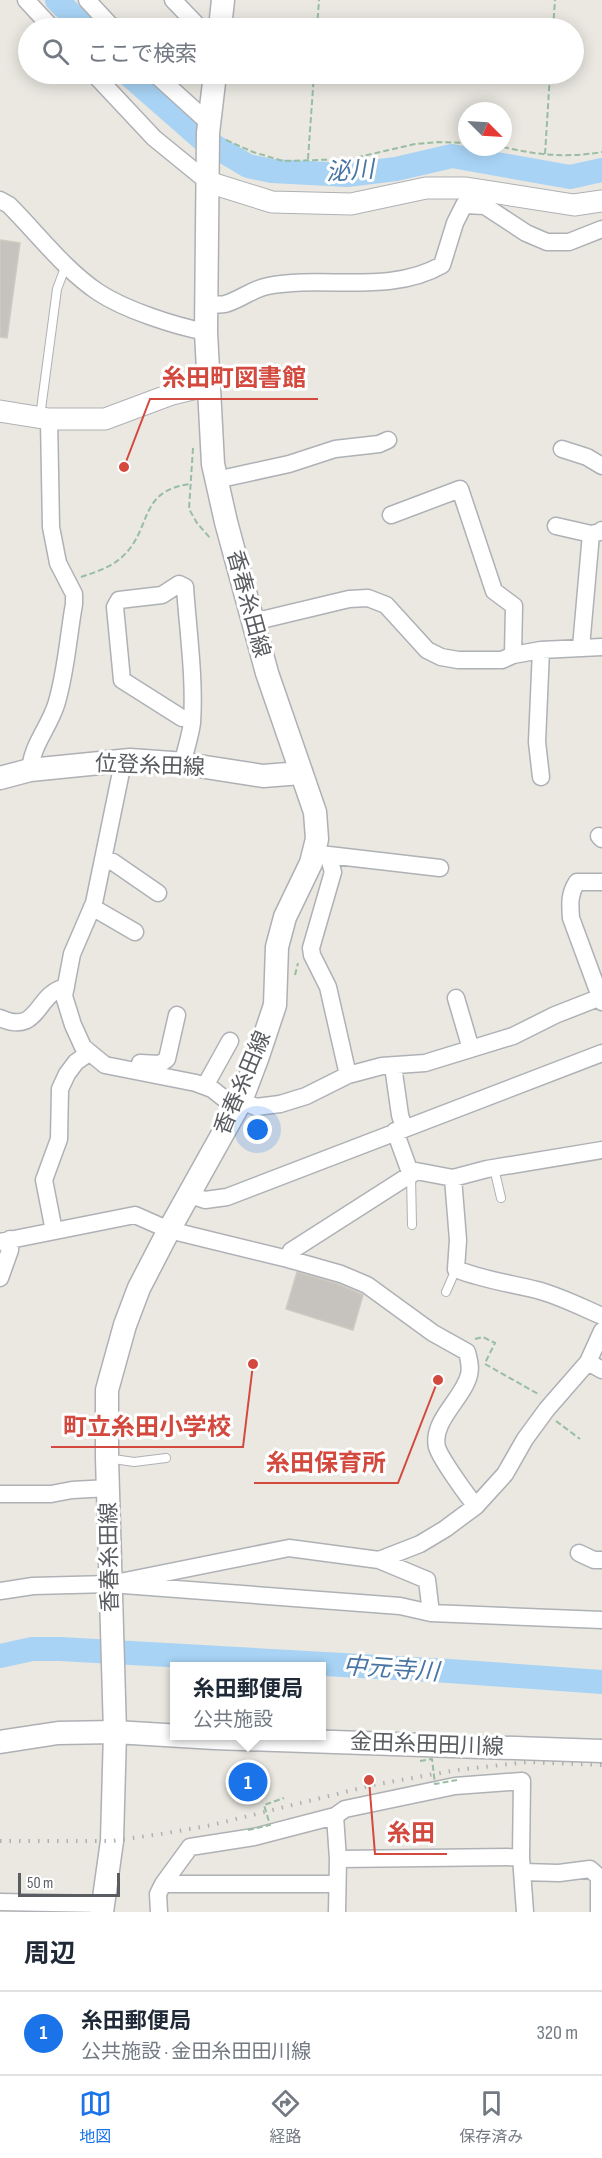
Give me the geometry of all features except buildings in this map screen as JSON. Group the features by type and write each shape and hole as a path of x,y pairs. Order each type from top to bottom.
{"main road":[{"path":"221,18 223,0"},
{"name":"香春糸田線","path":"103,1908 112,1841 115,1724 110,1592 107,1390 125,1325 139,1288 239,1103 275,1005 277,947 285,917 310,863 320,854 315,812 267,673 213,464 206,332 208,128 214,84"},
{"name":"位登糸田線","path":"0,778 30,770 126,761 182,764 263,776 301,773"},
{"name":"金田糸田田川線","path":"0,1742 115,1724 170,1731"},
{"name":"金田糸田田川線","path":"290,1740 602,1750"}],"street":[{"path":"26,0 43,18"},
{"path":"87,0 104,18"},
{"path":"173,0 190,18"},
{"path":"103,84 154,138 208,182 272,202 351,204 426,188 467,197 574,205 602,201"},
{"path":"165,84 208,128"},
{"path":"467,197 486,206 526,233 547,242 569,242 602,229"},
{"path":"207,304 225,304 259,287 286,282 380,282 432,271 442,265 455,223 467,197"},
{"path":"0,200 97,291 116,302 188,328 206,332"},
{"path":"0,411 44,418 105,419 172,394 209,385"},
{"path":"30,770 31,755 55,708 74,604 74,594 58,563 51,527 44,418"},
{"path":"216,480 289,464 335,449 379,444 388,440"},
{"path":"562,449 587,457 602,466"},
{"path":"391,515 460,489 494,591 514,606 513,655"},
{"path":"556,526 596,532 581,647"},
{"path":"182,764 192,718 193,690 185,587 179,584 162,594 119,600 115,607 122,680 183,718 192,718"},
{"path":"253,622 349,599 368,598 386,605 427,650 441,657 458,660 502,660 513,655 541,650 602,646"},
{"path":"541,650 537,742 541,777"},
{"path":"126,761 121,772 92,907 72,954 64,996 73,1025 83,1047 105,1065 182,1078 205,1086 239,1103 256,1107 280,1104 306,1096 348,1075 382,1066 425,1063 513,1036 555,1014 601,1000 571,918 570,904 571,891 577,882 602,882"},
{"path":"320,854 440,868"},
{"path":"320,854 333,872 311,948 312,955 328,987 348,1075"},
{"path":"103,859 112,862 158,894"},
{"path":"92,907 135,932"},
{"path":"0,1018 12,1023 23,1023 57,989 66,987"},
{"path":"456,998 471,1049"},
{"path":"137,1072 140,1063 160,1064 166,1059 177,1015"},
{"path":"205,1086 230,1041"},
{"path":"54,1231 44,1180 59,1139 60,1089 76,1062 89,1053"},
{"path":"190,1195 205,1200 227,1197 602,1053"},
{"path":"393,1066 400,1115 399,1130 411,1175"},
{"path":"288,1259 291,1251 416,1171 453,1178 494,1168 602,1150"},
{"path":"453,1178 458,1240 456,1269 499,1283 539,1290 602,1316"},
{"path":"0,1278 10,1250 5,1241 135,1215 169,1230 288,1259 341,1274 367,1285 433,1333 468,1355 469,1377 441,1424 437,1446 441,1458 476,1506"},
{"path":"379,1560 420,1544 446,1529 476,1506 505,1474 525,1438 549,1408 595,1366 602,1330"},
{"path":"0,1494 51,1494 72,1490 109,1488"},
{"path":"110,1592 289,1548 379,1560 427,1580 431,1613"},
{"path":"579,1553 594,1560 602,1560"},
{"path":"0,1591 33,1586 110,1592 400,1606 431,1613 602,1620"},
{"path":"159,1912 158,1894 190,1847 254,1837 335,1816 345,1809 455,1786 522,1781 522,1865 525,1912"},
{"path":"335,1816 338,1859 337,1912"},
{"path":"338,1859 522,1865 559,1873 590,1869 599,1877 599,1912"},
{"path":"163,1884 337,1884"},
{"path":"0,1902 103,1908"}],"lane":[{"path":"44,418 57,289 67,265"},
{"path":"494,1168 501,1198"},
{"path":"411,1175 412,1225"},
{"path":"446,1292 456,1269"},
{"path":"107,1458 134,1462 165,1458"}],"path":[{"path":"318,18 319,0"},
{"path":"554,18 555,0"},
{"path":"308,159 313,84"},
{"path":"545,155 549,84"},
{"path":"208,128 224,139 253,152 283,161 350,159 415,144 458,143"},
{"path":"512,149 545,155 602,152"},
{"path":"68,581 107,568 122,557 134,543 155,500 166,490 190,484"},
{"path":"485,1363 495,1342 483,1337 475,1339 468,1355 485,1363 549,1408 580,1439"},
{"path":"420,1761 432,1759 435,1784 457,1779"},
{"path":"248,1830 270,1825 264,1804 284,1798"}],"waterway":[{"name":"泌川","path":"57,0 75,18"},
{"name":"泌川","path":"139,84 201,138 248,166 272,171 347,175 396,169 452,156 570,177 602,170"},
{"name":"中元寺川","path":"0,1656 32,1649 60,1649 290,1662"},
{"name":"中元寺川","path":"326,1664 602,1682"}],"railway":[{"path":"0,1841 112,1841 212,1825 373,1785 457,1770 527,1762 602,1765"}],"place":[{"name":"糸田町図書館","path":"124,467"},
{"name":"町立糸田小学校","path":"253,1364"},
{"name":"糸田保育所","path":"438,1380"},
{"name":"糸田","path":"369,1780"},
{"name":"糸田郵便局","path":"248,1782"}]}
